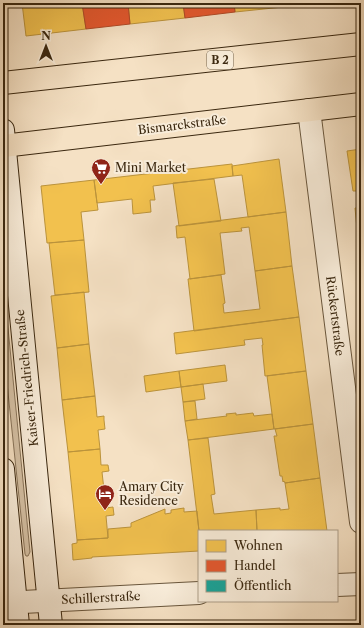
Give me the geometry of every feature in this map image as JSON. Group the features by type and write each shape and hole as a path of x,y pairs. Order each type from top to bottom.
{"main road":[{"name":"B 2","path":"3,83 361,44"},
{"name":"Bismarckstraße","path":"4,141 361,104"},
{"name":"Rückertstraße","path":"309,110 361,522"},
{"name":"Kaiser-Friedrich-Straße","path":"4,141 52,625"},
{"path":"3,469 10,602 18,625"},
{"path":"338,585 361,584"},
{"name":"Schillerstraße","path":"10,602 198,593"}],"shaded area":[{"path":"3,277 30,552 28,556 25,554 3,345"}],"building: Wohnen":[{"path":"22,3 82,3 86,29 26,36"},
{"path":"128,3 183,3 185,18 130,24"},
{"path":"234,3 282,3 283,7 235,12"},
{"path":"361,149 361,191 353,191 347,151"},
{"path":"279,159 286,212 248,217 242,175 233,176 232,166"},
{"path":"232,164 233,176 153,186 155,200 150,200 151,212 133,214 132,199 97,203 94,180"},
{"path":"214,179 221,221 179,226 173,183"},
{"path":"94,180 98,210 81,212 84,240 47,243 41,186"},
{"path":"357,191 361,191 361,229 357,229 355,208 359,208"},
{"path":"286,212 292,266 255,271 249,227 241,228 242,231 220,233 225,274 190,279 185,237 177,238 176,226"},
{"path":"84,240 89,292 55,295 49,243"},
{"path":"292,266 299,317 194,331 188,279 221,275 225,303 223,304 224,313 260,309 255,271"},
{"path":"84,292 89,344 57,348 51,296"},
{"path":"299,317 306,371 265,376 262,338 244,340 245,345 176,354 174,333"},
{"path":"89,344 95,396 62,400 57,348"},
{"path":"225,365 227,381 181,387 179,371"},
{"path":"179,371 181,387 146,392 144,376"},
{"path":"306,371 313,424 274,429 267,376"},
{"path":"203,384 205,399 183,402 181,387"},
{"path":"95,396 97,417 104,416 105,429 98,430 100,449 68,452 62,400"},
{"path":"195,401 197,419 185,421 183,402"},
{"path":"236,413 236,415 253,413 254,416 272,414 274,429 188,440 185,421 227,416 226,414"},
{"path":"313,424 320,478 285,483 284,481 283,482 282,476 280,476 274,436 277,436 275,429"},
{"path":"208,438 215,494 211,495 214,514 256,510 257,530 199,530 188,440"},
{"path":"100,449 101,465 108,465 109,471 102,472 106,508 113,507 114,515 106,516 108,538 77,540 68,452"},
{"path":"320,478 327,530 257,530 256,510 280,508 280,510 289,509 285,483"},
{"path":"184,508 184,512 197,511 199,530 198,551 92,557 73,560 72,544 77,543 77,540 108,538 108,529 131,527 131,523 165,509 165,514 171,513 171,510"},
{"path":"359,621 359,625 305,625 305,624"}],"building: Handel":[{"path":"82,3 128,3 130,24 86,29"},
{"path":"183,3 234,3 235,12 185,18"}],"building: Öffentlich":[{"path":"282,3 317,3 283,7"}],"place":[{"name":"Mini Market","path":"101,185"},
{"name":"Amary City Residence","path":"105,511"}]}
